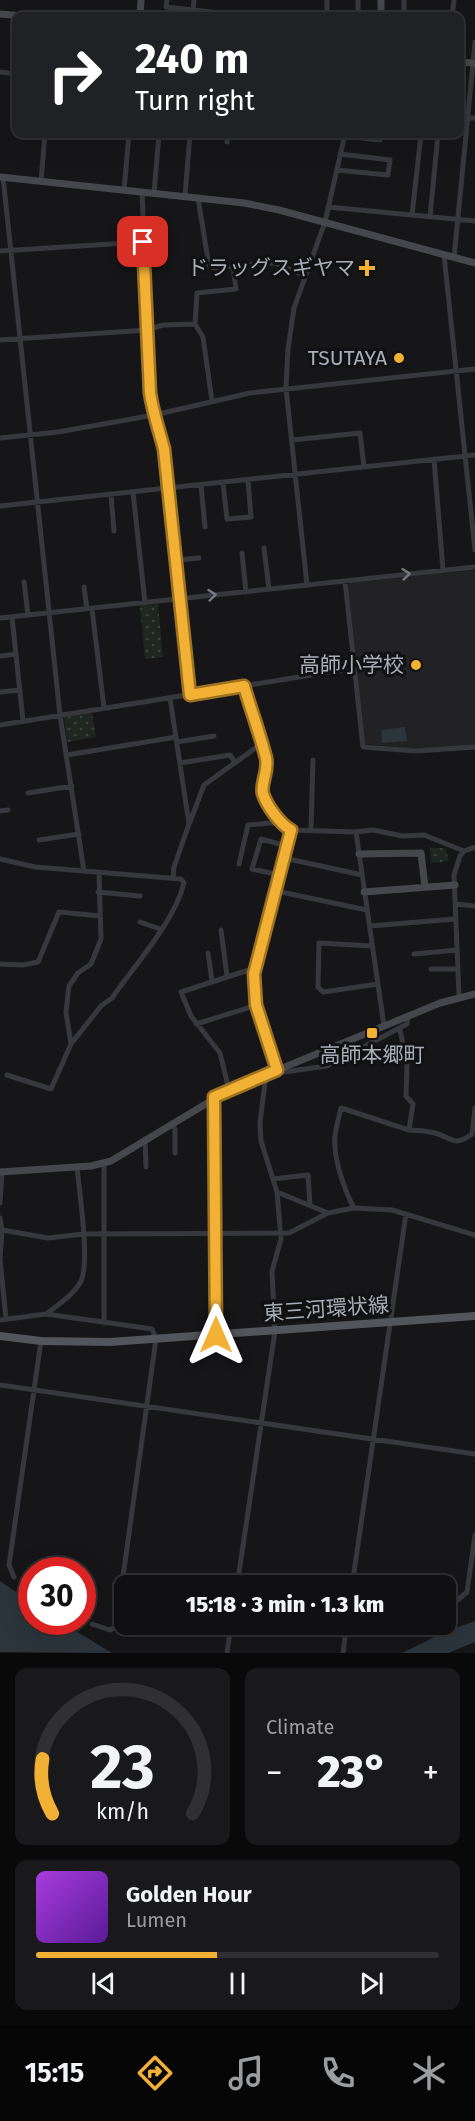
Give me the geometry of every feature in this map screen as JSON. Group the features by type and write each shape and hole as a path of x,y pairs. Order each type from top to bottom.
{"main road":[{"name":"東三河環状線","path":"0,1336 41,1341 110,1342 475,1316"}],"street":[{"path":"166,0 166,7 204,12"},
{"path":"193,11 194,0"},
{"path":"454,258 472,118 475,42"},
{"path":"464,62 473,63"},
{"path":"41,181 45,138"},
{"path":"124,189 129,138"},
{"path":"154,193 159,138"},
{"path":"184,196 190,138"},
{"path":"227,142 228,138"},
{"path":"307,585 286,388 291,324 305,276 325,222 344,138"},
{"path":"366,138 380,140"},
{"path":"412,215 421,138"},
{"path":"430,217 438,138"},
{"path":"466,152 475,153"},
{"path":"337,170 388,175 390,160 340,154"},
{"path":"84,871 60,716 2,177 142,191 267,207 475,263"},
{"path":"142,191 147,330 154,416 164,449 190,695"},
{"path":"198,198 209,266 214,268 275,263 305,276"},
{"path":"328,207 475,221"},
{"path":"0,251 143,242"},
{"path":"444,255 475,550"},
{"path":"212,401 203,337 195,324 197,293 236,289 233,266"},
{"path":"0,340 147,330 163,325 195,324"},
{"path":"0,438 154,416 212,401 286,388 475,369"},
{"path":"292,440 360,433 364,467"},
{"path":"0,506 475,455"},
{"path":"434,459 443,570"},
{"path":"223,483 227,519 251,517 248,480"},
{"path":"201,485 205,527"},
{"path":"134,492 146,603"},
{"path":"111,495 114,531"},
{"path":"264,548 269,589"},
{"path":"242,553 246,592"},
{"path":"176,560 199,558"},
{"path":"0,618 475,567"},
{"path":"345,581 363,747 416,751 475,747"},
{"path":"24,582 28,615"},
{"path":"84,587 90,609 104,708"},
{"path":"12,617 24,721"},
{"path":"0,656 16,654"},
{"path":"0,725 355,668"},
{"path":"244,686 267,773 262,789 263,796 281,822 291,830 356,832 373,830 402,836 424,835 464,851 475,847"},
{"path":"0,692 20,690"},
{"path":"170,698 189,824"},
{"path":"67,755 214,736"},
{"path":"173,878 174,867 204,785 261,744"},
{"path":"180,763 231,755 235,762"},
{"path":"311,830 313,760"},
{"path":"28,793 72,786"},
{"path":"0,811 8,810"},
{"path":"239,864 248,825 281,822"},
{"path":"279,1070 256,1005 255,968 291,830"},
{"path":"356,832 384,1026"},
{"path":"39,840 79,834"},
{"path":"280,875 252,869 261,839 287,846"},
{"path":"459,996 455,885 456,866 464,851"},
{"path":"359,854 421,853 425,887"},
{"path":"284,858 362,875"},
{"path":"0,859 35,867 181,879 184,883 181,897 112,998 102,1006 71,1044 51,1089 7,1075"},
{"path":"71,1044 66,1012 69,986 78,973 92,964 101,939 99,872"},
{"path":"364,892 455,885"},
{"path":"276,891 367,910"},
{"path":"98,892 140,896"},
{"path":"455,904 475,906"},
{"path":"0,964 23,965 38,962 59,912 100,916"},
{"path":"370,926 455,919"},
{"path":"140,922 160,928"},
{"path":"221,930 227,976"},
{"path":"372,946 319,942 318,987 323,992 378,984"},
{"path":"414,954 457,950"},
{"path":"208,953 212,981"},
{"path":"229,1090 220,1053 196,1024 181,992 255,968"},
{"path":"431,969 457,969"},
{"path":"0,1203 1,1172 104,1164 229,1090 459,996 475,994"},
{"path":"196,1024 256,1005"},
{"path":"279,1070 284,1072 327,1066 400,1030 407,1024 408,1016"},
{"path":"400,1030 407,1064 406,1096 413,1104 409,1130"},
{"path":"239,1575 275,1331 272,1271 280,1239 278,1192 261,1140 260,1122 266,1075"},
{"path":"214,1097 216,1335"},
{"path":"354,1208 343,1188 336,1153 335,1134 341,1108 409,1130 431,1132 454,1141 473,1134 475,1108"},
{"path":"172,1123 175,1129 175,1153"},
{"path":"145,1139 146,1167"},
{"path":"104,1164 104,1323"},
{"path":"46,1314 72,1294 82,1281 85,1268 77,1167"},
{"path":"273,1179 308,1175 310,1205"},
{"path":"278,1192 328,1213"},
{"path":"2,1230 48,1238 84,1234 289,1233 328,1213 354,1208 392,1210 475,1235"},
{"path":"354,1575 406,1214"},
{"path":"0,1218 3,1320 46,1314 152,1329 156,1339 116,1627 110,1630 96,1625"},
{"path":"14,1577 9,1565 41,1341"},
{"path":"0,1385 475,1454"},
{"path":"456,1601 467,1592 475,1535"},
{"path":"227,1653 229,1635"},
{"path":"343,1653 345,1635"}],"shaded area":[{"name":"高師小学校","path":"475,570 475,745 421,749 365,744 348,586 350,583"},
{"path":"158,604 163,657 145,659 140,606"},
{"path":"92,713 96,737 67,742 64,717"},
{"path":"405,727 407,741 382,743 381,730"},
{"path":"430,848 445,848 449,861 431,863"},
{"path":"0,1581 18,1593 18,1635 82,1635 112,1653 0,1652"},
{"path":"475,1621 475,1642 448,1653 402,1653 439,1635 456,1635 456,1628"}],"place":[{"name":"ドラッグスギヤマ","path":"367,268"},
{"name":"TSUTAYA","path":"399,358"},
{"name":"高師小学校","path":"416,665"},
{"name":"高師本郷町","path":"372,1033"}],"route":[{"path":"143,242 150,393 164,449 190,695 244,686 266,758 267,773 262,789 263,796 283,826 291,830 254,974 256,1005 277,1070 214,1097 216,1335"}]}
